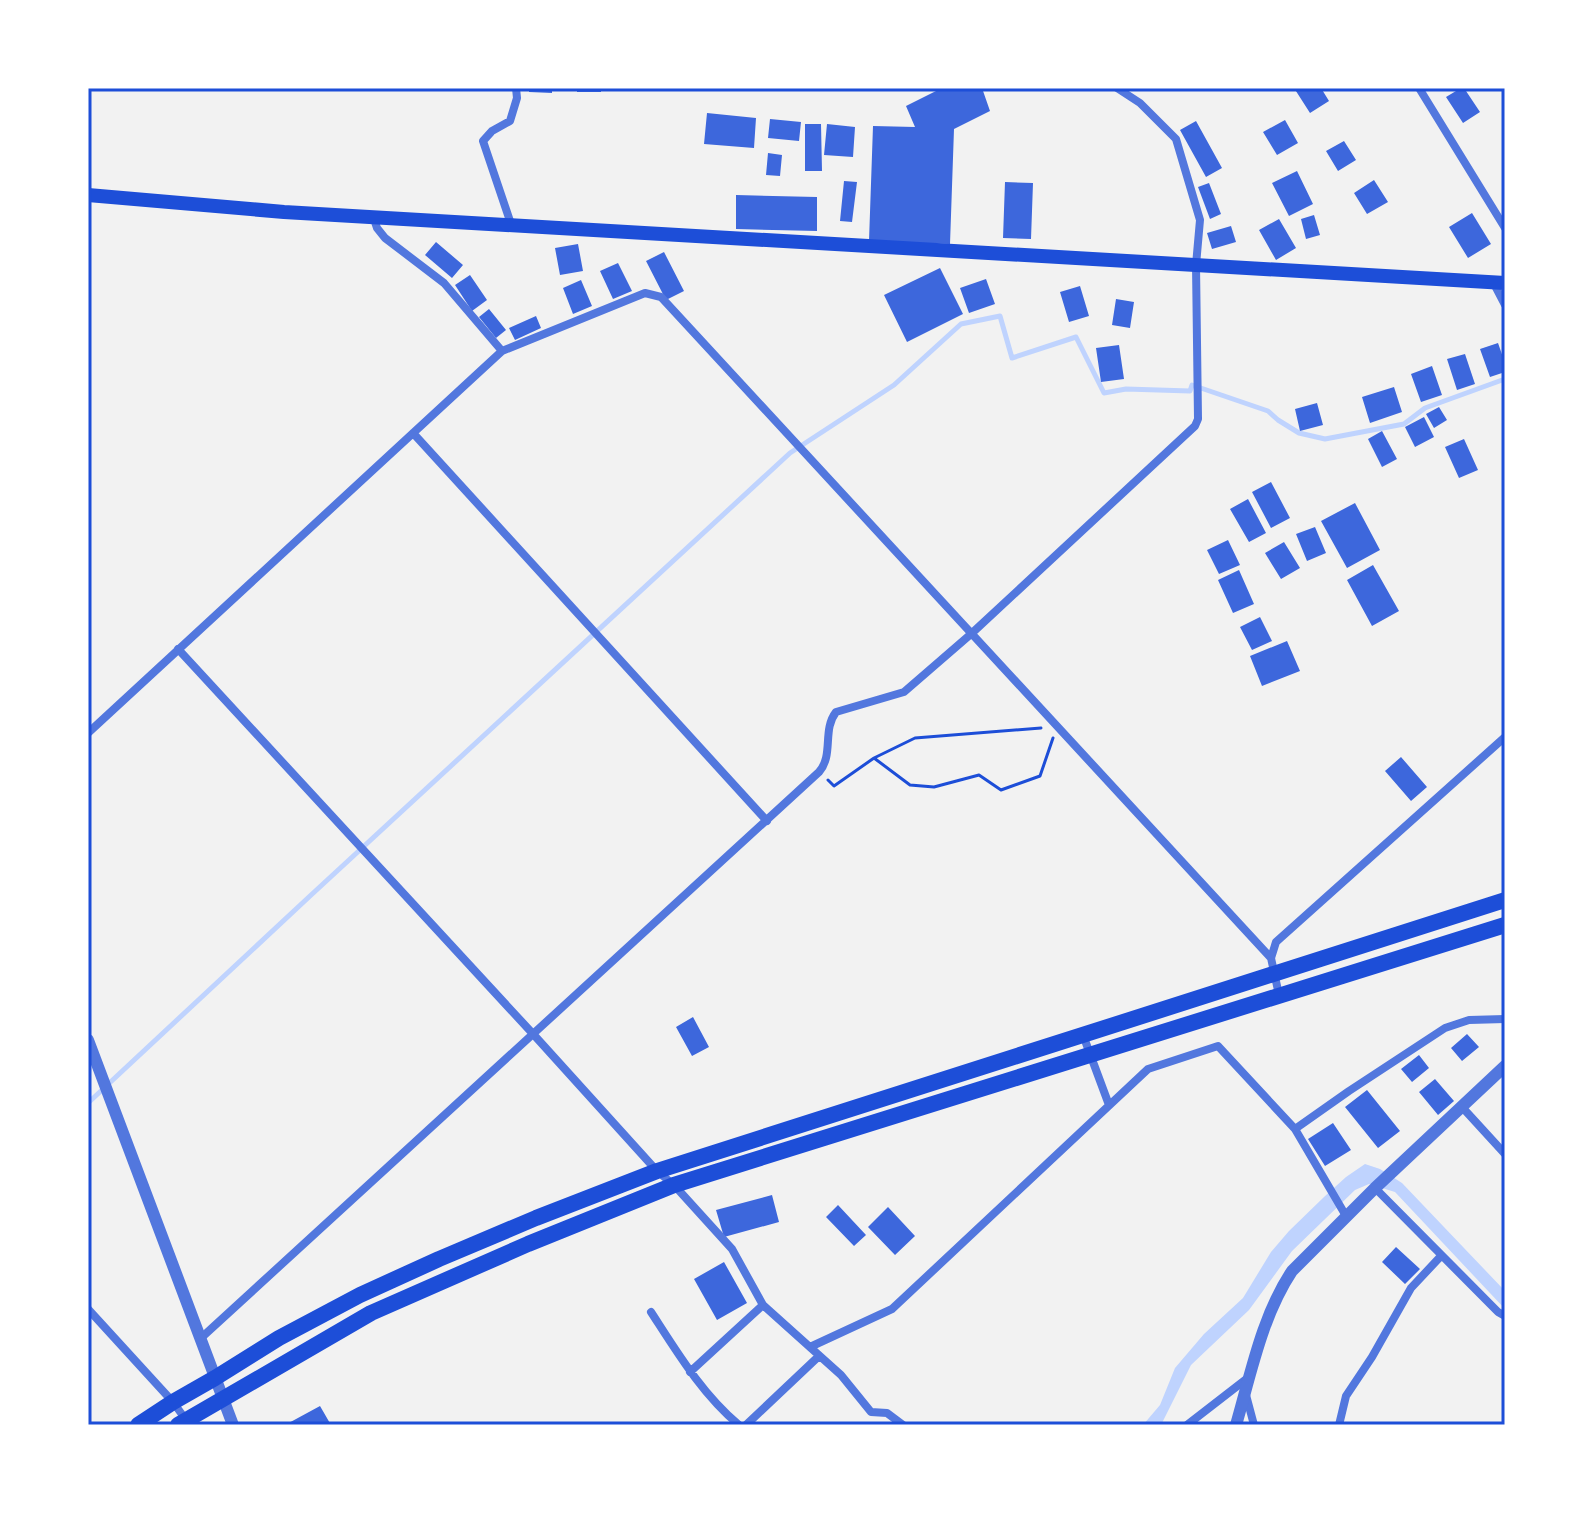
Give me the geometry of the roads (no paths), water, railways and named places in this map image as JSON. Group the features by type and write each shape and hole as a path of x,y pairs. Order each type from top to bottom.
{"main road":[{"path":"88,195 284,212 1499,282"},
{"path":"138,1425 279,1338 373,1289 536,1218 657,1171 1082,1034 1272,965 1505,900"},
{"path":"182,1422 371,1313 528,1244 674,1185 1505,925"}],"street":[{"path":"511,224 483,141 492,131 510,121 517,98 516,88"},
{"path":"200,1339 819,772 826,764 829,720 836,712 904,692 1195,426 1198,419 1196,265 1200,220 1176,139 1140,103 1117,88"},
{"path":"1419,88 1505,228"},
{"path":"373,216 385,238 444,283 502,351"},
{"path":"1499,282 1505,305"},
{"path":"88,733 502,351 645,293 661,297 1272,965"},
{"path":"413,433 767,821"},
{"path":"178,649 732,1249 763,1305 841,1375 871,1412 887,1413 903,1425"},
{"path":"1279,995 1272,965 1276,942 1505,737"},
{"path":"1482,931 1505,938"},
{"path":"1295,1129 1445,1028 1469,1020 1505,1019"},
{"path":"1082,1034 1109,1105"},
{"path":"88,1040 233,1425"},
{"path":"810,1347 892,1309 1148,1069 1218,1046 1295,1129 1346,1216"},
{"path":"1236,1425 1267,1322 1282,1287 1300,1263 1346,1216 1505,1066"},
{"path":"1462,1107 1505,1154"},
{"path":"1375,1188 1505,1316"},
{"path":"1339,1425 1346,1396 1411,1288 1441,1256"},
{"path":"690,1372 763,1305"},
{"path":"88,1309 173,1402 182,1422"},
{"path":"651,1312 690,1372 739,1425"},
{"path":"746,1425 819,1356"},
{"path":"1187,1425 1250,1377"},
{"path":"1245,1392 1254,1425"}],"water":[{"path":"1365,1164 1380,1169 1402,1183 1505,1291 1505,1309 1395,1192 1369,1184 1355,1190 1292,1251 1249,1310 1191,1365 1161,1425 1143,1425 1160,1405 1175,1368 1204,1334 1243,1298 1271,1252 1324,1197"}],"waterway":[{"path":"88,1103 790,453 894,385 961,324 1000,316 1012,358 1076,337 1104,393 1126,389 1190,391 1192,385 1268,411 1299,433 1325,439 1404,424 1425,408 1505,379"}]}
